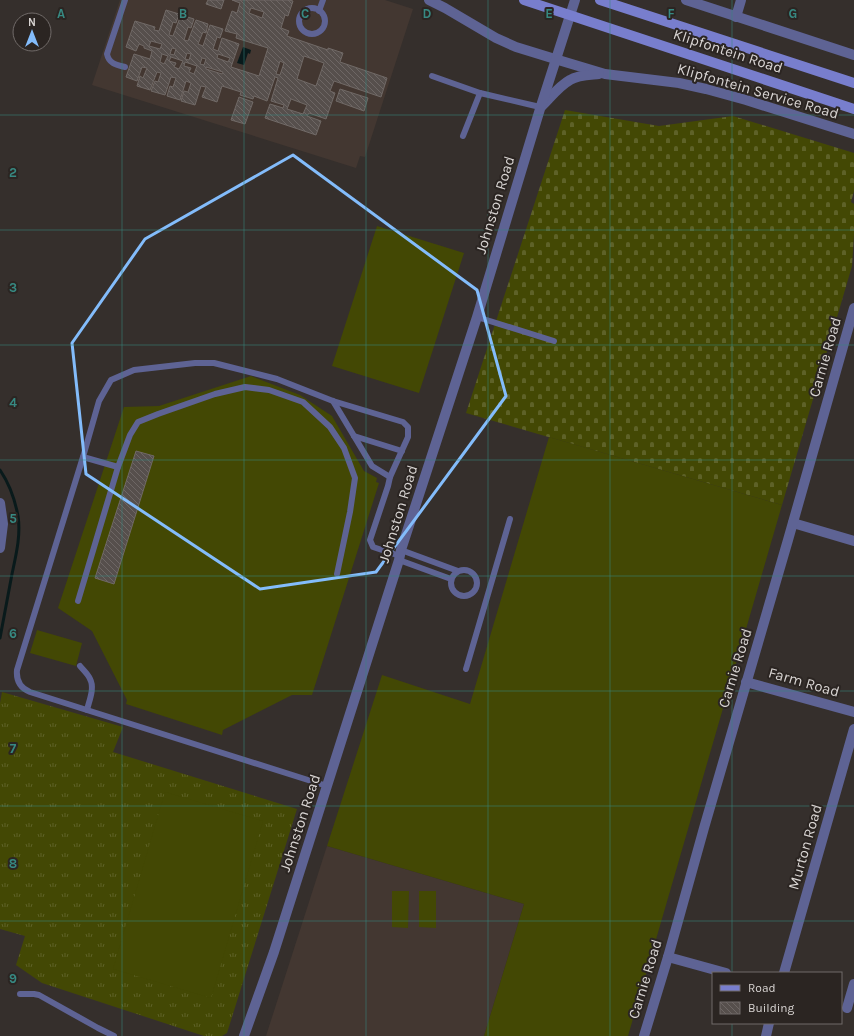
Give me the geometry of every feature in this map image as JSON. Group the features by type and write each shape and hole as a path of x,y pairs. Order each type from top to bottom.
{"main road":[{"name":"Klipfontein Road","path":"524,0 854,109"},
{"name":"Klipfontein Road","path":"600,0 854,83"}],"street":[{"name":"Klipfontein Service Road","path":"429,0 446,8 496,38 516,47 605,74 679,83 746,100 854,134"},
{"name":"Johnston Road","path":"244,1036 274,952 476,316 555,59 575,0"},
{"path":"686,0 854,55"},
{"path":"736,17 741,0"},
{"path":"540,108 560,87 571,79 605,74"},
{"name":"Carnie Road","path":"644,1036 854,308"},
{"path":"0,503 3,524 0,548"},
{"path":"793,523 854,541"},
{"name":"Farm Road","path":"746,682 854,712"},
{"name":"Murton Road","path":"784,972 854,729"},
{"path":"668,956 723,972"},
{"path":"847,1008 854,984"},
{"path":"766,1036 770,1024"}],"lane":[{"path":"125,0 107,54 108,59 112,63 125,67"},
{"path":"319,10 323,0"},
{"path":"311,8 319,10 324,18 324,26 318,33 314,34 305,32 300,25 300,16 303,12 311,8"},
{"path":"432,76 480,93 540,108"},
{"path":"463,136 480,93"},
{"path":"476,316 554,341"},
{"path":"327,786 25,690 18,682 16,674 19,662 100,401 111,380 134,370 194,363 214,363 277,378 334,401 403,422 408,427 408,437 390,477 370,540 373,547 400,556 458,571 468,570 473,573 478,582 475,592 471,595 460,596 452,589 451,579 458,571"},
{"path":"78,601 118,466 130,435 138,422 215,394 245,387 269,390 303,402 330,427 344,448 354,478 350,512 337,574"},
{"path":"334,401 372,466 390,477"},
{"path":"354,436 402,451"},
{"path":"83,458 118,466"},
{"path":"466,669 510,519"},
{"path":"400,556 451,579"},
{"path":"477,587 489,590"},
{"path":"80,666 90,678 92,683 87,710"},
{"path":"20,994 39,995 114,1036"}],"highlighted area":[{"path":"293,155 477,290 506,396 376,572 260,589 86,474 72,343 145,239"}],"shaded area":[{"path":"120,0 385,0 413,9 365,157 360,156 356,168 92,85"},
{"path":"243,47 251,50 250,54 248,53 244,65 237,63"},
{"path":"327,846 524,904 484,1036 266,1036"}],"green space":[{"path":"565,110 659,126 733,116 854,153 854,191 851,202 854,204 852,266 782,505 466,413"},
{"path":"377,226 464,253 419,393 332,366"},
{"path":"251,376 300,395 332,416 364,471 377,478 376,482 379,483 312,695 292,695 223,730 222,735 126,704 127,700 92,631 58,608 124,407 159,406"},
{"path":"549,437 782,505 628,1036 484,1036 524,904 327,846 382,675 470,704"},
{"path":"37,630 82,643 76,666 30,653"},
{"path":"2,692 123,727 113,752 297,809 227,1033 222,1036 204,1036 42,983 16,965 25,936 0,929 0,703"},
{"path":"165,792 263,821 211,998 113,969"},
{"path":"392,891 409,891 408,928 392,927"},
{"path":"419,891 436,891 436,928 419,927"}],"building":[{"path":"208,0 224,0 221,9 206,4"},
{"path":"232,0 293,1 288,16 285,15 281,28 289,31 287,36 328,50 328,48 343,53 340,62 387,78 381,97 334,81 330,91 335,93 326,119 309,113 307,116 321,121 316,135 265,118 270,104 283,108 284,105 271,101 278,78 275,77 267,101 254,96 253,99 240,95 241,92 222,86 217,102 202,97 206,87 201,86 195,105 181,101 184,91 188,92 191,83 186,81 180,100 167,96 170,86 173,87 176,78 171,77 165,95 151,91 155,81 158,82 161,73 157,72 150,90 137,86 140,76 143,78 147,68 142,67 137,81 126,77 134,54 150,59 152,51 139,44 136,51 126,47 135,21 155,27 154,30 159,31 166,10 179,14 176,23 173,22 169,35 173,36 181,15 194,19 191,28 188,27 184,40 188,41 196,20 208,24 206,33 203,32 198,44 203,46 210,25 223,29 220,38 217,37 213,49 218,51 222,38 239,44 231,67 259,76 268,48 236,38 237,34 225,31 232,11 237,13 240,3","holes":["251,8 264,12 262,18 249,13","151,41 162,44 160,49 149,46","172,48 176,49 174,55 170,54","187,53 191,54 189,60 185,59","162,54 168,56 164,64 160,62","218,54 230,58 228,62 217,58","304,56 324,63 316,86 297,79","171,57 183,61 179,69 174,67 176,63 169,61","202,58 206,59 204,65 200,64","280,61 284,63 280,75 276,74","185,62 197,66 194,74 189,72 191,68 184,66","206,67 223,72 222,74 206,69","291,99 307,105 303,114 287,109"]},
{"path":"340,89 368,98 364,111 336,101"},
{"path":"239,97 253,102 245,124 231,120"},
{"path":"136,451 154,456 114,584 95,578"}],"waterway":[{"path":"0,470 9,486 19,523 16,552 0,638"}]}
